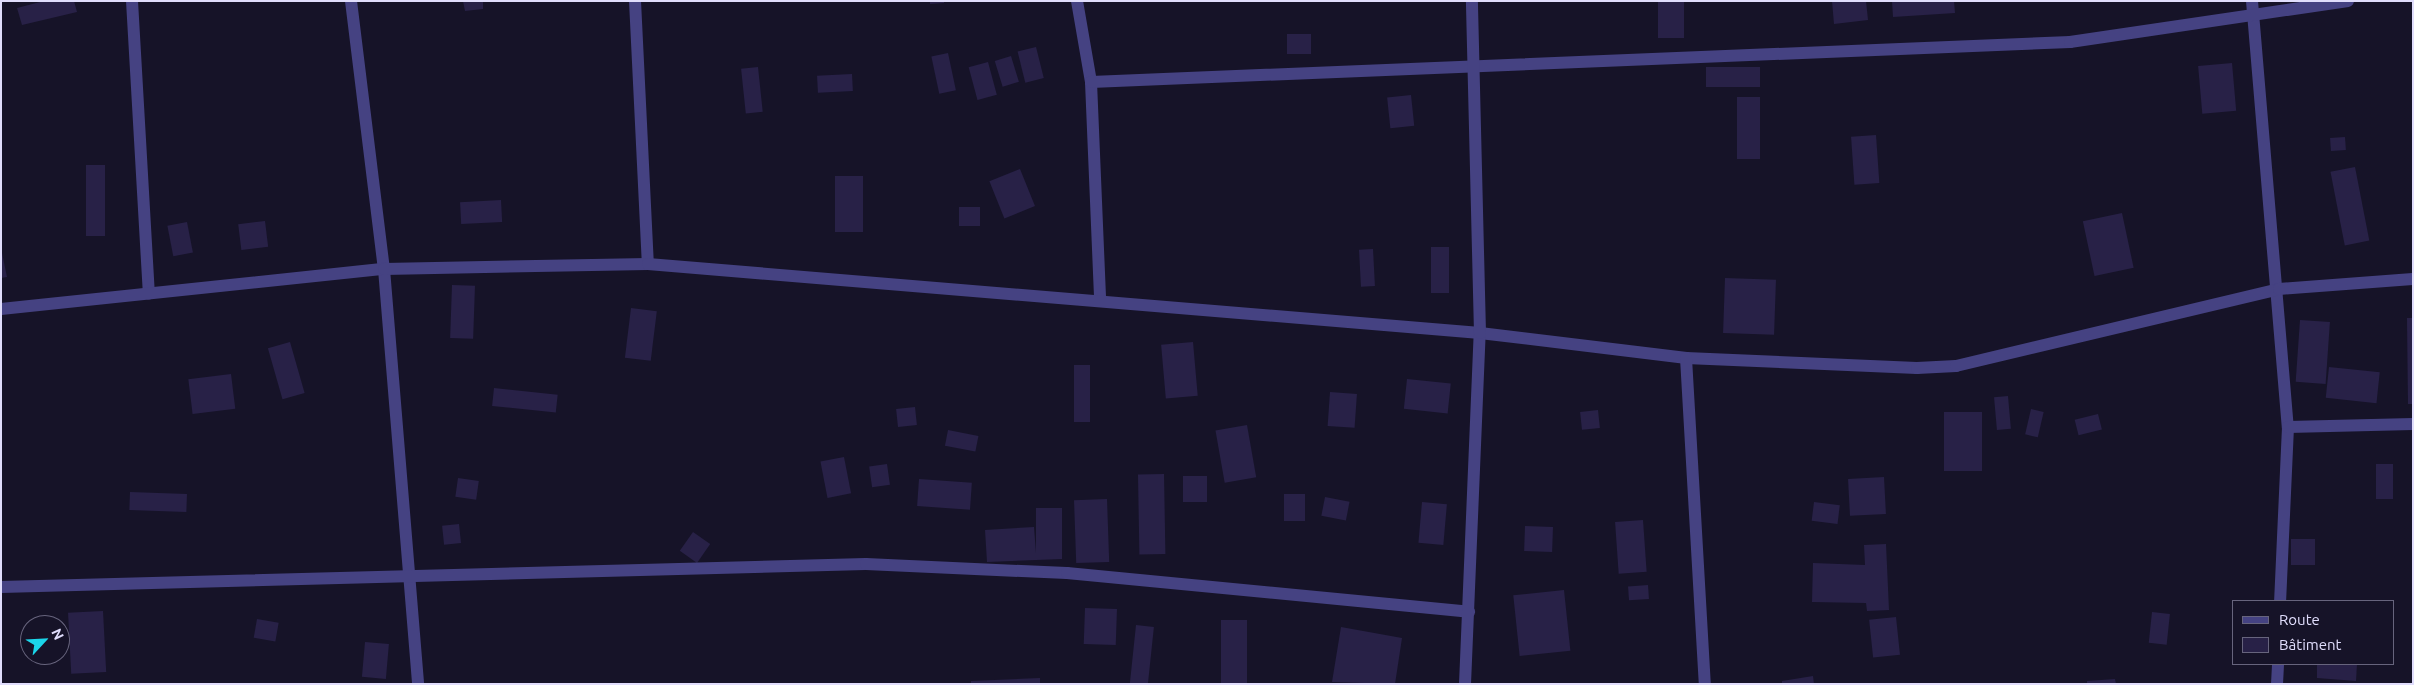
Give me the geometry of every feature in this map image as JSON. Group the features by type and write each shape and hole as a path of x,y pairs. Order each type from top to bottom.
{"street":[{"path":"132,1 148,294"},
{"path":"350,1 384,269 412,577 418,684"},
{"path":"635,1 648,264"},
{"path":"1077,1 1091,82 1100,301"},
{"path":"1464,684 1469,612 1480,333 1472,68 1472,1"},
{"path":"2252,1 2279,289 2288,427 2280,600"},
{"path":"1091,82 1472,68 2070,42 2348,1"},
{"path":"1,309 384,269 648,264 1480,333 1686,358 1917,368 1956,366 2279,289 2413,279"},
{"path":"1686,358 1705,684"},
{"path":"2288,427 2413,424"},
{"path":"1,587 866,564 1068,573 1469,612"},
{"path":"2277,684 2278,665"}],"building":[{"path":"44,1 74,1 77,12 22,25 17,8"},
{"path":"463,1 483,1 483,9 465,11"},
{"path":"930,1 944,1 944,3 930,4"},
{"path":"1658,1 1684,1 1684,38 1658,38"},
{"path":"1832,1 1866,1 1868,20 1834,24"},
{"path":"1892,1 1954,1 1955,13 1893,17"},
{"path":"1287,34 1311,34 1311,54 1287,54"},
{"path":"1036,47 1044,78 1025,83 1018,52"},
{"path":"948,53 956,90 939,94 931,57"},
{"path":"1011,56 1019,82 1003,87 995,61"},
{"path":"988,62 997,95 977,100 969,67"},
{"path":"2232,63 2236,111 2202,114 2198,66"},
{"path":"758,67 763,112 746,114 741,69"},
{"path":"1706,67 1760,67 1760,87 1706,87"},
{"path":"852,74 853,91 818,93 817,76"},
{"path":"1411,95 1414,126 1390,128 1387,98"},
{"path":"1737,97 1760,97 1760,159 1737,159"},
{"path":"1876,135 1879,183 1854,185 1851,137"},
{"path":"2345,137 2346,150 2331,151 2330,138"},
{"path":"86,165 105,165 105,236 86,236"},
{"path":"2355,167 2369,241 2345,245 2330,172"},
{"path":"1020,169 1035,206 1004,218 989,181"},
{"path":"835,176 863,176 863,232 835,232"},
{"path":"501,200 502,222 461,224 460,202"},
{"path":"959,207 980,207 980,226 959,226"},
{"path":"2122,213 2134,268 2095,276 2083,221"},
{"path":"265,221 268,247 241,250 238,224"},
{"path":"187,222 193,252 173,256 167,226"},
{"path":"1431,247 1449,247 1449,293 1431,293"},
{"path":"1,248 7,277 1,278"},
{"path":"1373,249 1375,286 1361,287 1359,250"},
{"path":"1725,278 1776,280 1774,335 1723,333"},
{"path":"452,285 475,286 473,339 450,338"},
{"path":"631,308 657,311 651,361 625,358"},
{"path":"2407,318 2413,318 2413,404 2408,404"},
{"path":"2300,320 2330,322 2326,384 2296,382"},
{"path":"290,342 305,393 282,399 268,348"},
{"path":"1193,342 1198,396 1166,399 1161,345"},
{"path":"1074,365 1090,365 1090,422 1074,422"},
{"path":"2329,367 2380,372 2376,403 2326,398"},
{"path":"231,374 235,409 193,414 188,379"},
{"path":"1407,379 1451,384 1448,413 1404,409"},
{"path":"494,388 558,395 556,413 492,406"},
{"path":"1330,392 1357,394 1355,428 1328,426"},
{"path":"2008,396 2011,429 1997,430 1994,397"},
{"path":"915,407 917,425 898,427 896,409"},
{"path":"2031,409 2044,412 2038,437 2025,434"},
{"path":"1598,410 1600,428 1582,430 1580,412"},
{"path":"1944,412 1982,412 1982,471 1944,471"},
{"path":"2098,414 2102,430 2079,435 2075,420"},
{"path":"1247,425 1256,477 1225,483 1215,431"},
{"path":"948,430 978,436 975,452 945,446"},
{"path":"844,457 851,493 828,498 820,462"},
{"path":"887,464 890,485 872,487 869,467"},
{"path":"2376,464 2393,464 2393,499 2376,499"},
{"path":"1138,474 1164,474 1165,554 1139,554"},
{"path":"1183,476 1207,476 1207,502 1183,502"},
{"path":"1884,477 1886,514 1850,516 1848,479"},
{"path":"458,478 479,481 476,500 455,497"},
{"path":"919,479 972,483 970,510 917,506"},
{"path":"130,492 187,494 186,512 129,510"},
{"path":"1284,494 1305,494 1305,521 1284,521"},
{"path":"1325,497 1350,502 1346,520 1321,516"},
{"path":"1107,499 1109,562 1076,563 1074,500"},
{"path":"1422,502 1447,504 1443,545 1418,543"},
{"path":"1814,502 1840,505 1837,524 1812,521"},
{"path":"1036,508 1062,508 1062,559 987,562 985,530 1034,527 1036,553"},
{"path":"1643,520 1647,572 1619,574 1615,522"},
{"path":"459,524 461,543 444,545 442,526"},
{"path":"1525,526 1553,527 1552,552 1524,551"},
{"path":"693,532 710,544 697,563 680,551"},
{"path":"2291,539 2315,539 2315,565 2291,565"},
{"path":"1886,544 1889,610 1867,611 1866,603 1812,602 1813,563 1865,565 1864,545"},
{"path":"1648,585 1649,599 1629,600 1628,586"},
{"path":"1564,590 1570,651 1520,656 1513,595"},
{"path":"1085,608 1117,609 1116,645 1084,644"},
{"path":"103,611 106,672 71,674 70,615 68,613"},
{"path":"2152,612 2170,614 2167,645 2149,643"},
{"path":"1896,617 1900,655 1873,658 1869,620"},
{"path":"257,619 279,623 275,642 254,638"},
{"path":"1221,620 1247,620 1247,684 1221,684"},
{"path":"1136,625 1154,627 1148,684 1130,684"},
{"path":"1341,627 1402,638 1395,684 1332,682"},
{"path":"365,642 389,644 386,679 362,677"},
{"path":"2317,665 2357,665 2356,681 2317,678"},
{"path":"1813,676 1814,684 1782,684 1782,681"},
{"path":"1040,678 1040,684 971,684 971,681"},
{"path":"2115,679 2116,684 2087,684 2087,681"}]}
